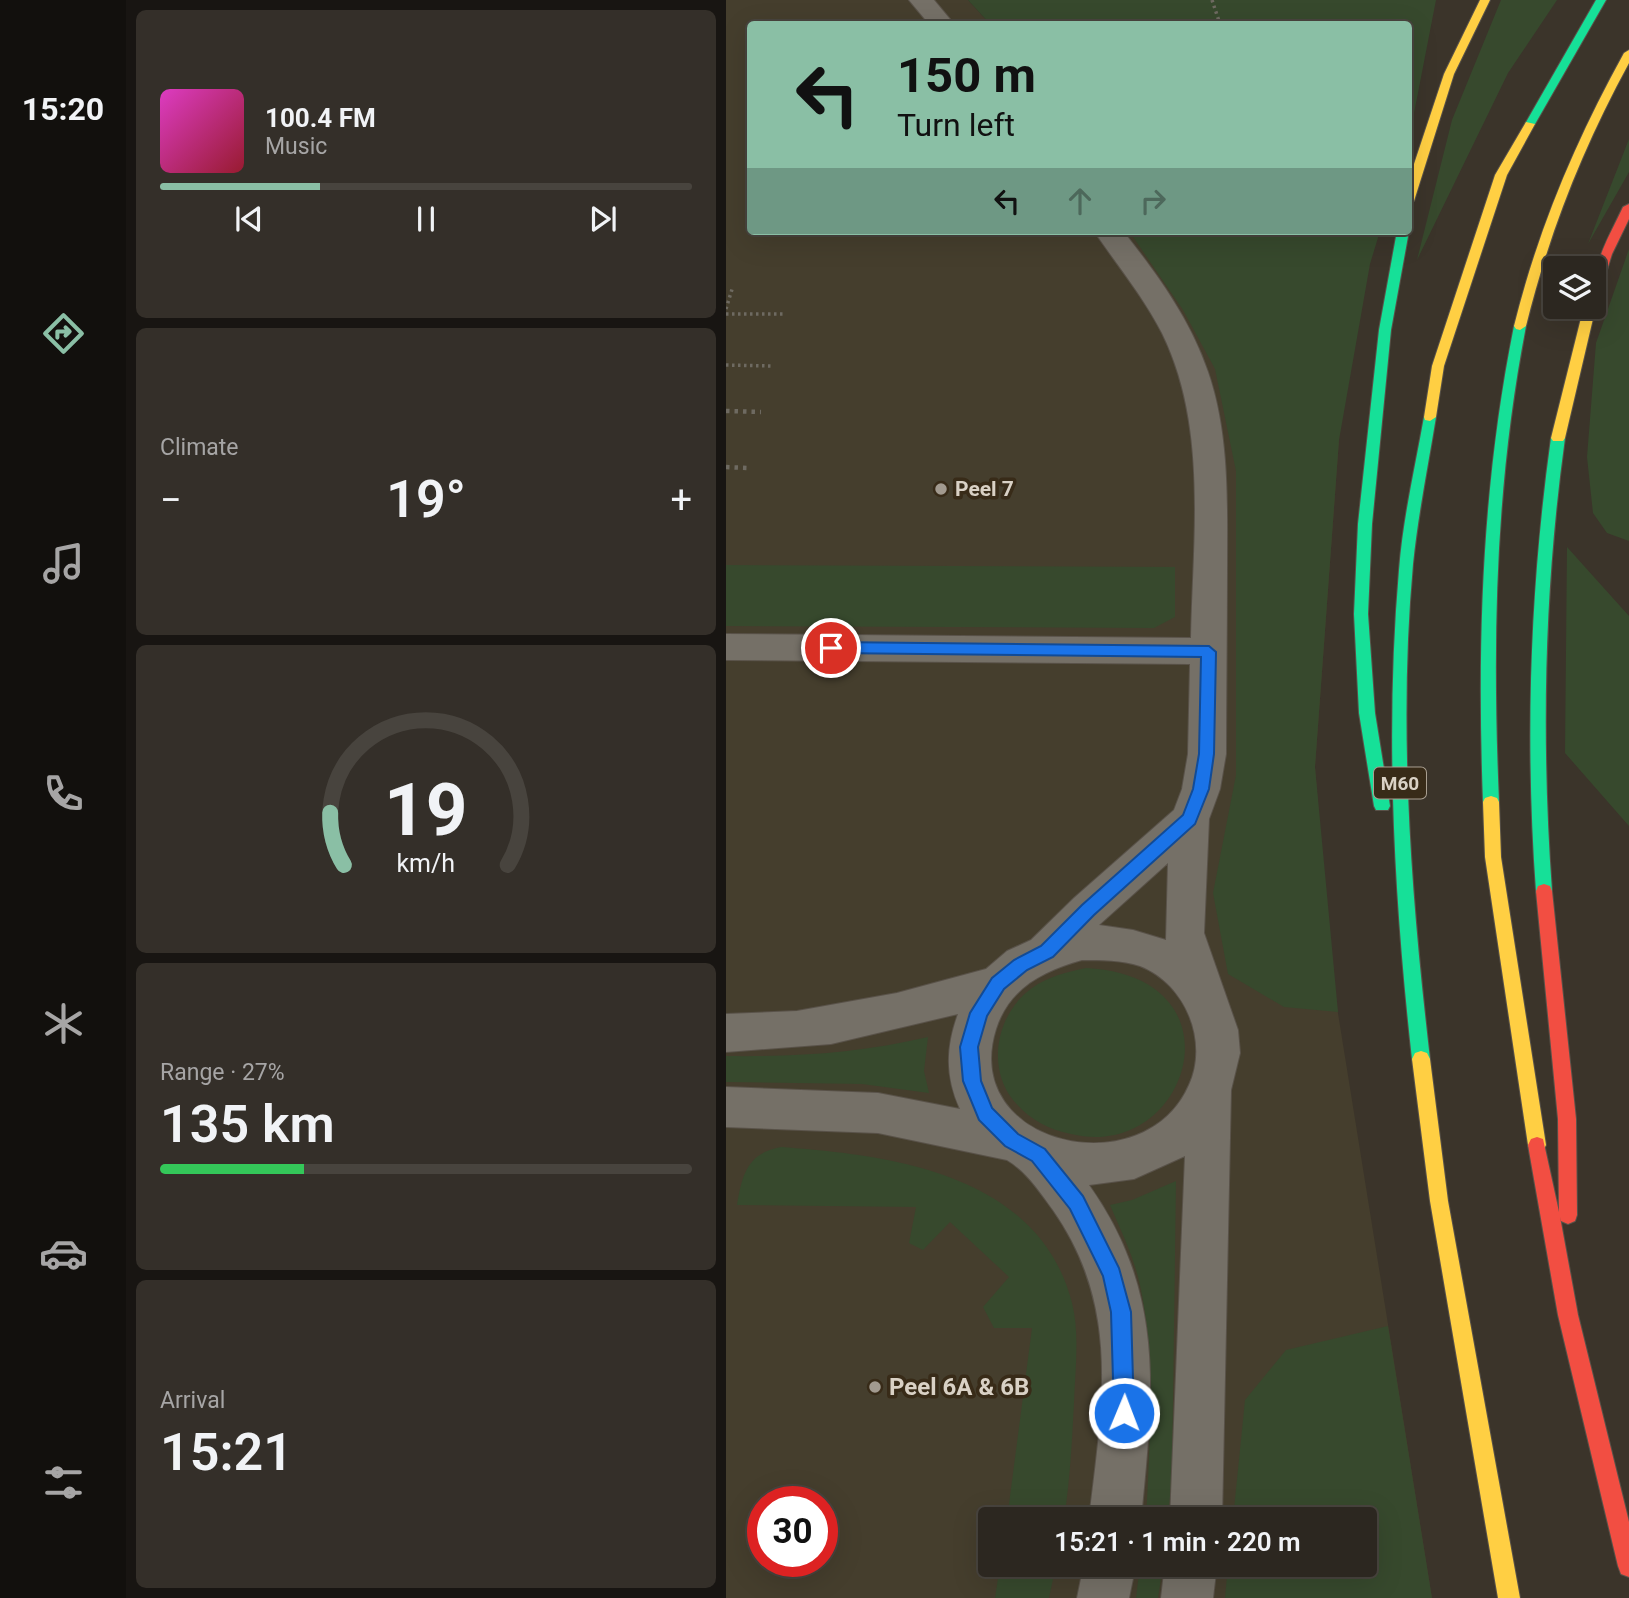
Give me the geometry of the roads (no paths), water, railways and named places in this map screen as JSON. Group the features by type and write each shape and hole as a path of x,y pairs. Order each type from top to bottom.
{"highway":[{"path":"1412,189 1449,74 1485,0"},
{"name":"M60","path":"1413,1002 1400,815 1402,654 1408,532 1426,422 1443,341 1465,266 1497,179 1556,66 1601,0"},
{"path":"1449,74 1458,12"},
{"path":"1629,53 1595,113 1561,192 1530,282 1507,385 1492,502 1485,681 1493,858 1522,1062 1568,1315 1629,1566"},
{"path":"1605,256 1629,207"},
{"name":"M60","path":"1402,235 1385,330 1365,524 1361,614 1367,713 1413,1002 1447,1267 1509,1598"},
{"path":"1568,1315 1567,1121 1539,832 1537,704 1546,517 1559,424 1586,319"}],"street":[{"path":"921,0 939,21"},
{"path":"1111,235 1147,284 1173,326 1196,383 1205,420 1210,474 1207,754 1201,789 1190,819 1184,933 1204,997 1217,1027 1219,1060 1210,1092 1203,1225 1203,1428 1197,1507"},
{"path":"726,647 1209,652"},
{"path":"1047,951 1088,910 1190,819"},
{"path":"1116,1507 1123,1437 1125,1365 1121,1312 1112,1274 1077,1202 1025,1148 986,1114 972,1081 969,1047 979,1013 998,984 1021,965 1047,951 1082,942 1118,943 1141,950 1182,971 1204,997"},
{"path":"726,1033 819,1028 878,1018 998,984"},
{"path":"726,1107 878,1113 1025,1148 1078,1165 1119,1163 1158,1148 1189,1125 1210,1092"},
{"path":"1103,1598 1107,1577"},
{"path":"1187,1598 1190,1577"}],"place":[{"name":"Peel 7","path":"941,489"},
{"name":"Peel 6A & 6B","path":"875,1387"}]}
